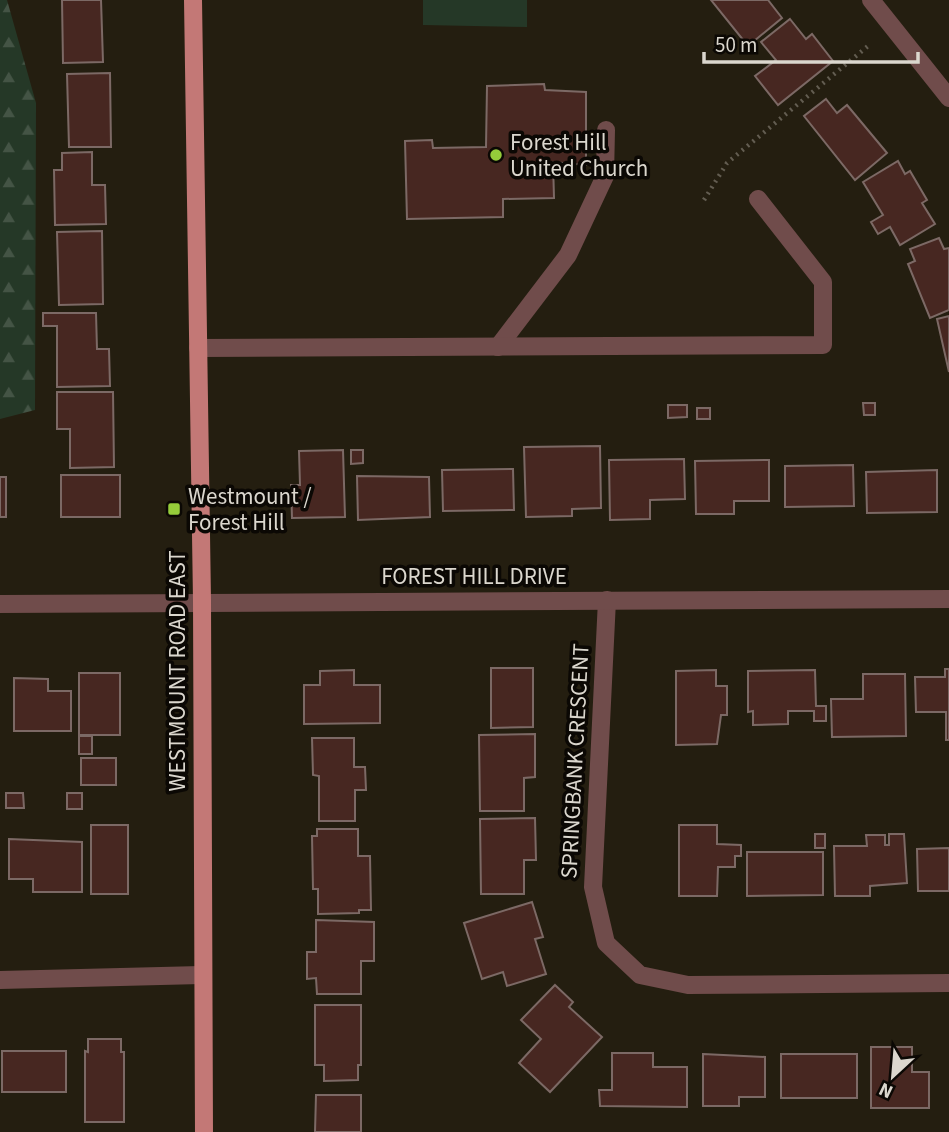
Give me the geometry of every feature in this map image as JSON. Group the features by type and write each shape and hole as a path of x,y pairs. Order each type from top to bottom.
{"main road":[{"name":"WESTMOUNT ROAD EAST","path":"193,0 202,601 201,975 204,1132"}],"street":[{"path":"871,0 949,98"},
{"path":"498,347 568,255 605,176 606,130"},
{"path":"198,348 823,345 823,282 758,200"},
{"name":"FOREST HILL DRIVE","path":"0,604 949,599"},
{"name":"SPRINGBANK CRESCENT","path":"607,600 593,887 606,943 640,975 688,985 949,984"},
{"path":"0,980 201,975"}],"path":[{"path":"704,200 727,163 867,46"}],"green space":[{"path":"0,0 7,0 36,103 35,410 0,419"},
{"path":"423,0 527,0 527,27 423,25"}],"building":[{"path":"62,0 101,0 103,62 63,63"},
{"path":"711,0 768,0 782,18 748,46"},
{"path":"790,19 806,39 812,34 833,61 778,105 755,76 776,60 761,42"},
{"path":"110,73 111,147 69,147 67,74"},
{"name":"Forest Hill United Church","path":"544,84 545,90 586,92 586,165 553,162 554,198 503,199 503,217 407,219 405,141 432,140 433,148 486,147 487,86"},
{"path":"826,99 837,113 847,105 887,153 855,180 804,116"},
{"path":"92,152 92,185 105,185 106,224 55,225 54,170 62,170 62,153"},
{"path":"898,161 905,174 910,171 927,200 922,203 935,224 900,245 890,227 878,234 871,222 883,215 863,182"},
{"path":"102,231 103,304 59,305 57,232"},
{"path":"939,238 944,249 949,248 949,310 930,318 908,264 915,261 910,249"},
{"path":"43,313 96,313 97,349 109,349 110,386 57,387 57,326 43,326"},
{"path":"949,316 949,372 937,319"},
{"path":"57,392 113,392 114,467 70,468 70,429 57,429"},
{"path":"863,403 875,403 875,415 864,415"},
{"path":"668,405 687,405 687,417 668,418"},
{"path":"697,408 710,408 710,419 697,419"},
{"path":"600,446 601,508 572,509 572,516 526,517 524,447"},
{"path":"343,450 345,517 292,518 291,485 300,485 299,451"},
{"path":"351,450 363,450 363,463 351,464"},
{"path":"684,459 685,499 650,500 650,519 610,520 609,460"},
{"path":"769,460 769,501 734,501 734,514 696,514 695,461"},
{"path":"853,465 854,506 785,507 785,466"},
{"path":"513,469 514,510 443,511 442,470"},
{"path":"937,470 937,512 867,513 866,472"},
{"path":"61,475 120,475 120,517 61,517"},
{"path":"357,476 429,477 430,517 358,520"},
{"path":"0,477 6,477 6,517 0,517"},
{"path":"491,668 533,668 533,727 491,728"},
{"path":"945,669 949,669 949,740 946,740 946,712 916,712 915,677 945,677"},
{"path":"354,670 354,685 380,685 380,723 304,724 304,685 320,685 320,671"},
{"path":"716,670 716,686 727,686 727,715 721,715 717,744 676,745 676,671"},
{"path":"815,670 816,706 826,706 826,721 814,721 814,711 788,711 788,724 753,725 753,711 748,712 748,671"},
{"path":"79,673 120,673 120,735 79,735"},
{"path":"863,674 905,674 906,736 832,737 831,699 863,699"},
{"path":"14,678 48,679 48,691 71,691 71,731 14,731"},
{"path":"535,734 535,777 524,778 524,811 480,811 479,735"},
{"path":"79,736 92,736 92,754 79,754"},
{"path":"312,738 354,738 354,767 365,767 366,790 355,790 355,821 319,821 319,776 313,775"},
{"path":"81,758 116,758 116,785 81,785"},
{"path":"6,793 23,793 24,808 6,808"},
{"path":"67,793 82,793 82,809 67,809"},
{"path":"535,818 536,860 524,860 524,894 481,894 480,819"},
{"path":"91,825 128,825 128,894 91,894"},
{"path":"679,825 717,825 717,844 741,845 741,856 735,856 735,867 718,867 717,896 679,896"},
{"path":"317,829 358,829 358,856 370,856 371,910 318,914 318,889 313,889 312,836 317,836"},
{"path":"815,834 825,834 825,848 815,848"},
{"path":"889,834 904,834 907,883 870,886 870,896 835,896 834,846 867,846 866,835 885,835 885,845 889,845"},
{"path":"9,839 82,842 82,892 33,892 33,879 9,879"},
{"path":"949,848 949,891 918,891 917,849"},
{"path":"747,852 823,852 823,895 747,896"},
{"path":"532,902 543,937 535,939 546,974 507,986 503,972 482,979 464,923"},
{"path":"316,920 374,922 374,961 361,961 361,994 317,994 316,978 307,979 307,952 316,952"},
{"path":"555,985 573,1002 569,1007 602,1037 550,1092 519,1063 541,1039 521,1020"},
{"path":"315,1005 361,1005 361,1065 358,1065 358,1080 324,1081 324,1065 315,1065"},
{"path":"88,1039 121,1039 121,1052 124,1052 124,1122 85,1122 85,1051 88,1052"},
{"path":"871,1047 912,1047 912,1072 929,1072 929,1108 871,1108"},
{"path":"2,1051 66,1051 66,1092 2,1092"},
{"path":"612,1053 653,1053 653,1067 687,1067 687,1107 600,1106 599,1090 612,1090"},
{"path":"703,1054 765,1057 765,1097 739,1097 739,1106 703,1106"},
{"path":"781,1054 857,1054 857,1098 781,1098"},
{"path":"316,1095 361,1095 361,1132 315,1132"}],"place":[{"name":"Forest Hill United Church","path":"496,155"},
{"name":"Westmount / Forest Hill","path":"174,509"}]}
